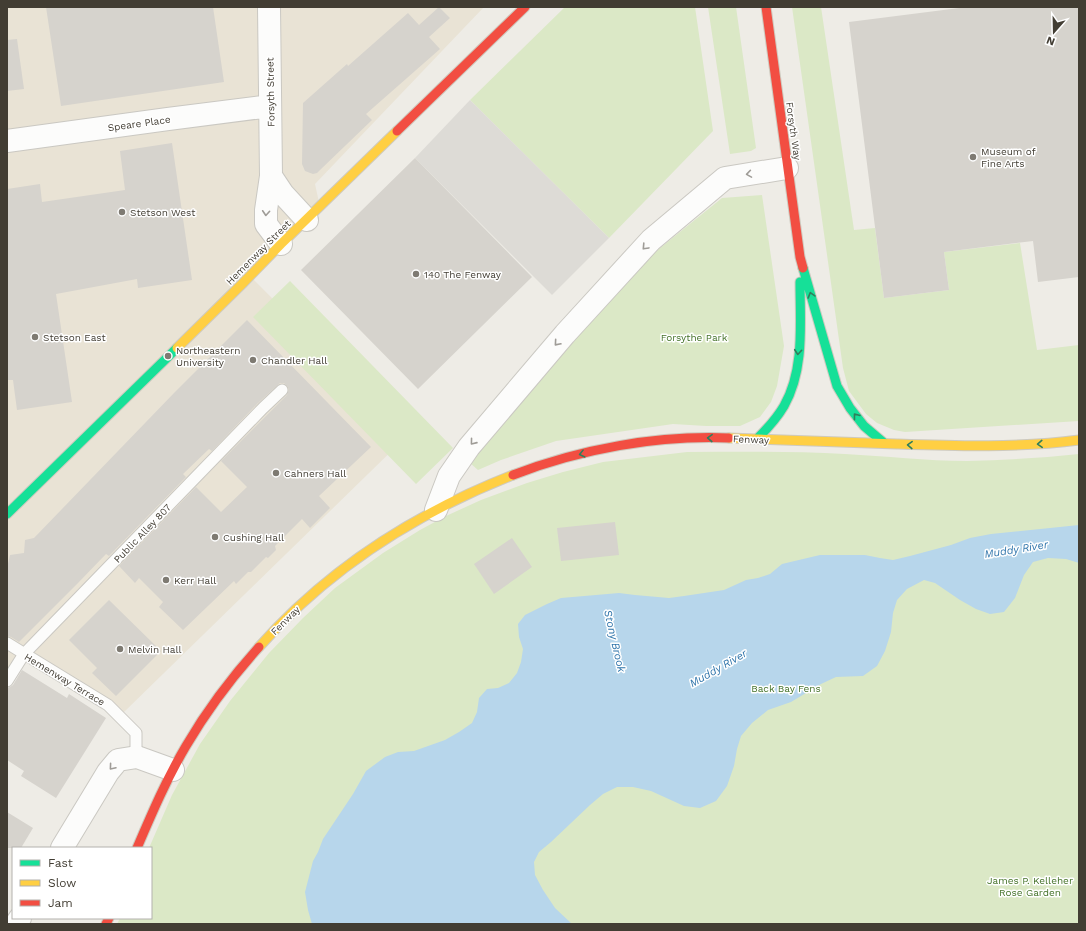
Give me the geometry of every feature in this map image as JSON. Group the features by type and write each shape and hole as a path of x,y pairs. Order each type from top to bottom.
{"main road":[{"name":"Hemenway Street","path":"7,514 247,280 281,244 525,7"},
{"name":"Forsyth Way","path":"766,7 800,257 837,386 850,408 864,426 884,443"},
{"name":"Forsyth Way","path":"758,439 784,407 791,393 794,382 799,347 800,257"},
{"name":"Fenway","path":"137,847 153,810 173,770 195,732 222,691 256,650 321,586 349,564 383,540 466,494 506,478 560,460 628,444 666,439 758,439 995,447 1048,444 1079,440"}],"street":[{"name":"Forsyth Street","path":"269,7 271,176 266,210 266,224 281,244"},
{"name":"Speare Place","path":"7,141 270,106"},
{"path":"436,510 449,476 469,447 565,334 651,240 725,178 787,168"},
{"path":"271,176 283,194 307,220"},
{"path":"63,847 108,772 118,760 137,757 173,770"}],"lane":[{"name":"Public Alley 807","path":"7,681 24,654 282,390"},
{"name":"Hemenway Terrace","path":"7,642 108,705 136,732 136,751 133,758"}],"shaded area":[{"name":"Northeastern University","path":"7,7 484,7 315,184 320,207 250,276 408,435 123,713 24,654 7,681"},
{"path":"470,100 609,238 552,295 415,158"}],"green space":[{"path":"565,7 695,7 713,131 609,238 470,100"},
{"path":"708,7 736,7 756,148 751,151 730,154"},
{"path":"792,7 821,7 854,230 875,228 884,298 949,290 944,252 1020,243 1037,350 1079,345 1079,421 905,432 894,430 877,423 866,414 849,391 843,368"},
{"name":"Forsythe Park","path":"762,195 784,346 777,386 771,402 760,417 740,426 673,424 556,441 501,460 478,470 470,463 639,265 722,198"},
{"path":"290,281 453,448 416,484 253,317"},
{"name":"Back Bay Fens","path":"687,452 825,453 967,461 1023,459 1079,454 1079,924 117,924 120,919 152,919 152,847 149,847 172,795 200,744 230,701 269,653 303,618 335,588 383,553 446,516 481,500 527,483 603,462"}],"water":[{"path":"1079,525 1079,563 1066,559 1048,558 1033,562 1024,575 1015,598 1004,612 990,614 976,609 935,583 924,580 907,589 897,600 893,613 891,632 885,651 877,666 863,676 836,677 791,702 768,710 752,723 741,736 734,766 727,786 716,801 700,808 684,806 651,791 633,787 617,787 603,794 539,852 534,862 535,875 543,890 555,908 572,924 312,924 305,892 313,861 323,839 353,794 366,771 385,757 398,752 414,751 445,740 472,723 477,712 479,698 487,689 498,688 509,683 517,673 521,662 523,649 519,637 518,624 525,615 561,598 619,593 669,598 724,590 746,580 770,574 782,564 820,555 865,555 893,560 951,545 970,538 991,534"}],"building":[{"path":"46,7 213,7 224,82 61,106"},
{"path":"439,7 450,18 429,37 440,49 366,114 372,120 317,173 313,174 305,171 302,164 303,103 408,13 419,25"},
{"name":"Museum of Fine Arts","path":"967,7 1079,7 1079,277 1038,282 1033,241 944,252 949,290 884,298 849,22"},
{"path":"17,39 24,89 7,91 7,40"},
{"path":"172,143 192,280 138,288 137,279 56,294 72,402 17,410 13,380 7,380 7,189 40,184 42,202 125,190 120,151"},
{"name":"140 The Fenway","path":"415,158 532,277 418,389 301,270"},
{"path":"247,320 371,447 319,496 330,508 310,528 302,519 275,546 276,550 268,558 266,557 236,584 234,581 183,630 159,607 163,602 139,578 135,583 119,566 196,487 221,512 247,487 221,461 287,395 289,389 284,383 280,383 258,403 212,451 209,449 183,474 186,477 109,556 106,554 19,642 7,636 7,568 10,555 24,553 25,540 34,538"},
{"path":"615,522 619,555 561,561 557,528"},
{"path":"512,538 532,567 494,594 474,564"},
{"name":"Melvin Hall","path":"109,600 161,651 116,696 92,673 97,668 69,640"},
{"path":"22,670 67,698 69,694 106,718 56,798 21,776 24,771 7,760 7,688 13,685"},
{"path":"7,812 33,828 22,847 7,848"}],"traffic: fast":[{"path":"803,268 837,386 850,408 864,426 884,443"},
{"path":"757,439 778,415 791,392 800,346 800,282"},
{"path":"7,514 177,348"}],"traffic: slow":[{"path":"177,348 397,131"},
{"path":"729,438 965,446 1056,443 1079,440"},
{"path":"259,647 314,593 344,568 376,546 442,507 513,475"}],"traffic: jam":[{"path":"397,131 525,7"},
{"path":"766,7 800,257 803,268"},
{"path":"513,475 565,458 619,446 674,439 729,438"},
{"path":"137,847 166,783 194,733 220,694 259,647"},
{"path":"106,924 108,919"}],"place":[{"name":"Museum of Fine Arts","path":"973,157"},
{"name":"Stetson West","path":"122,212"},
{"name":"140 The Fenway","path":"416,274"},
{"name":"Stetson East","path":"35,337"},
{"name":"Northeastern University","path":"168,356"},
{"name":"Chandler Hall","path":"253,360"},
{"name":"Cahners Hall","path":"276,473"},
{"name":"Cushing Hall","path":"215,537"},
{"name":"Kerr Hall","path":"166,580"},
{"name":"Melvin Hall","path":"120,649"}],"water label":[{"name":"Muddy River","path":"1016,549"},
{"name":"Stony Brook","path":"615,641"},
{"name":"Muddy River","path":"718,668"}],"park label":[{"name":"James P. Kelleher Rose Garden","path":"1030,886"}]}
